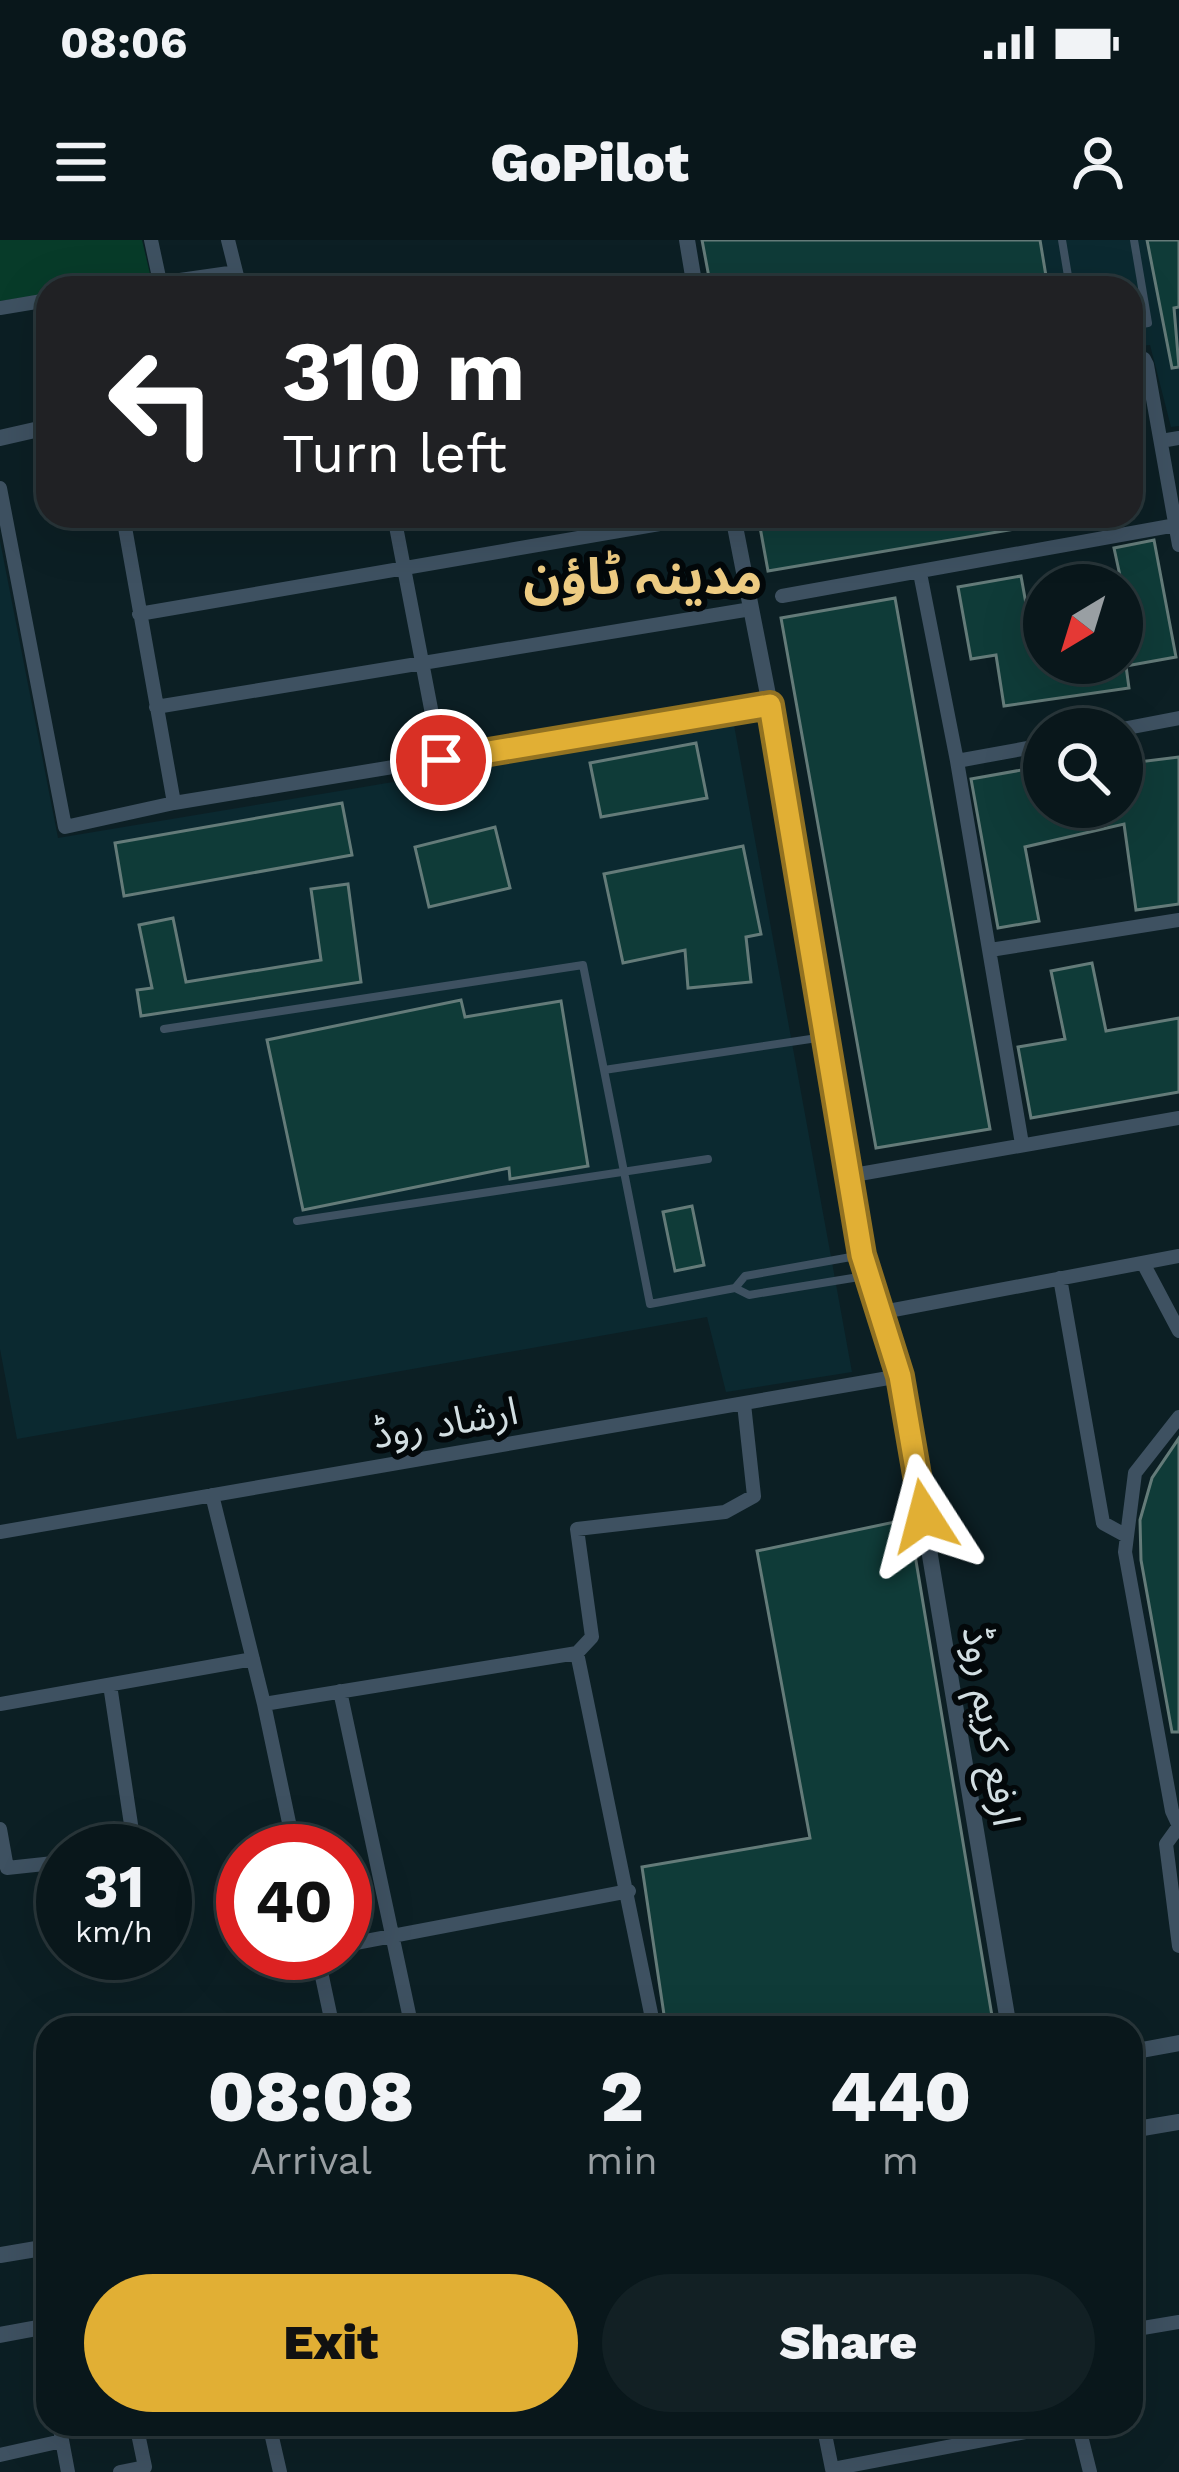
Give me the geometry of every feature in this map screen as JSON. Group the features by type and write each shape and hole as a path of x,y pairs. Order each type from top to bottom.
{"street":[{"path":"152,240 159,276"},
{"path":"228,240 237,276"},
{"path":"687,240 693,276"},
{"path":"0,308 36,302"},
{"path":"1143,359 1179,545"},
{"path":"0,438 36,430"},
{"path":"1161,441 1179,438"},
{"path":"0,488 65,827 174,803 770,705"},
{"path":"782,596 1175,526"},
{"path":"125,528 174,803"},
{"path":"396,528 441,760"},
{"path":"139,614 636,528"},
{"name":"ارفع کریم روڈ","path":"735,528 770,705 862,1255 900,1376 1007,2016"},
{"path":"920,573 1022,1144"},
{"path":"156,707 751,609"},
{"path":"1143,725 1179,718"},
{"path":"957,761 1023,749"},
{"path":"990,950 1179,920"},
{"path":"848,1176 1179,1118"},
{"path":"883,1312 1179,1256"},
{"path":"1143,1263 1179,1331"},
{"path":"1060,1278 1103,1523 1126,1535"},
{"name":"ارشاد روڈ","path":"0,1532 900,1376"},
{"path":"264,1704 577,1653 592,1637 578,1529 725,1512 754,1496 744,1404"},
{"path":"1179,1417 1135,1473 1126,1535 1128,1571 1163,1765 1179,1826 1166,1844 1179,1946"},
{"path":"212,1495 290,1824"},
{"path":"577,1653 653,2016"},
{"path":"0,1704 253,1659"},
{"path":"110,1684 131,1824"},
{"path":"340,1691 409,2016"},
{"path":"0,1829 7,1868 36,1865"},
{"path":"372,1940 629,1891"},
{"path":"323,1980 330,2016"},
{"path":"1143,2050 1179,2043"},
{"path":"1143,2128 1179,2122"},
{"path":"0,2255 36,2249"},
{"path":"1143,2328 1179,2322"},
{"path":"0,2335 36,2328"},
{"path":"61,2436 68,2472"},
{"path":"120,2472 145,2467 139,2436"},
{"path":"272,2436 280,2472"},
{"path":"825,2436 832,2471 1007,2436"},
{"path":"1081,2436 1090,2472"},
{"path":"0,2455 62,2441"}],"lane":[{"path":"1062,240 1068,276"},
{"path":"1134,240 1140,276"},
{"path":"1143,293 1148,323 1143,324"},
{"path":"164,1028 583,965 650,1304 735,1288 749,1294 870,1276"},
{"path":"604,1070 825,1036"},
{"path":"297,1221 708,1159"},
{"path":"735,1288 745,1276 862,1255"}],"shaded area":[{"path":"704,240 1179,240 1179,426 1171,427 1150,345 1143,346 1143,276 711,276"},
{"path":"0,541 58,838 734,725 852,1372 726,1392 707,1317 17,1439 0,1349"}],"green space":[{"path":"0,240 142,240 151,276 36,276 36,296 0,301"}],"building":[{"path":"702,240 1040,240 1046,276 709,276"},
{"path":"1147,240 1179,240 1179,307 1174,308 1179,367 1172,368"},
{"path":"760,528 1021,528 768,571"},
{"path":"1154,540 1176,657 1143,663 1143,564 1117,564 1114,548"},
{"path":"1021,576 1023,684 1128,684 1129,688 1004,706 996,655 971,659 958,587"},
{"path":"895,598 990,1129 876,1148 781,618"},
{"path":"696,743 707,798 601,817 590,763"},
{"path":"1179,757 1179,904 1136,910 1125,828 1143,828 1143,761"},
{"path":"1023,770 1023,828 1107,828 1025,847 1039,921 998,928 971,779"},
{"path":"342,803 352,855 124,896 115,843"},
{"path":"495,827 510,888 429,907 415,847"},
{"path":"743,846 761,934 746,937 751,982 688,988 685,950 623,963 604,874"},
{"path":"348,884 361,982 141,1016 137,990 152,988 139,925 173,918 186,982 321,960 311,889"},
{"path":"1092,963 1106,1031 1179,1018 1179,1092 1031,1118 1018,1047 1065,1039 1051,971"},
{"path":"461,1000 465,1017 561,1001 588,1166 510,1179 509,1168 303,1210 267,1040"},
{"path":"692,1206 704,1265 675,1271 663,1212"},
{"path":"1179,1438 1179,1732 1172,1732 1141,1560 1140,1520 1152,1478"},
{"path":"909,1519 992,2016 664,2016 642,1867 810,1838 757,1551"}],"district":[{"name":"مدینہ ٹاؤن","path":"643,576"}],"route":[{"path":"441,760 770,705 862,1255 900,1376 924,1516"}]}
